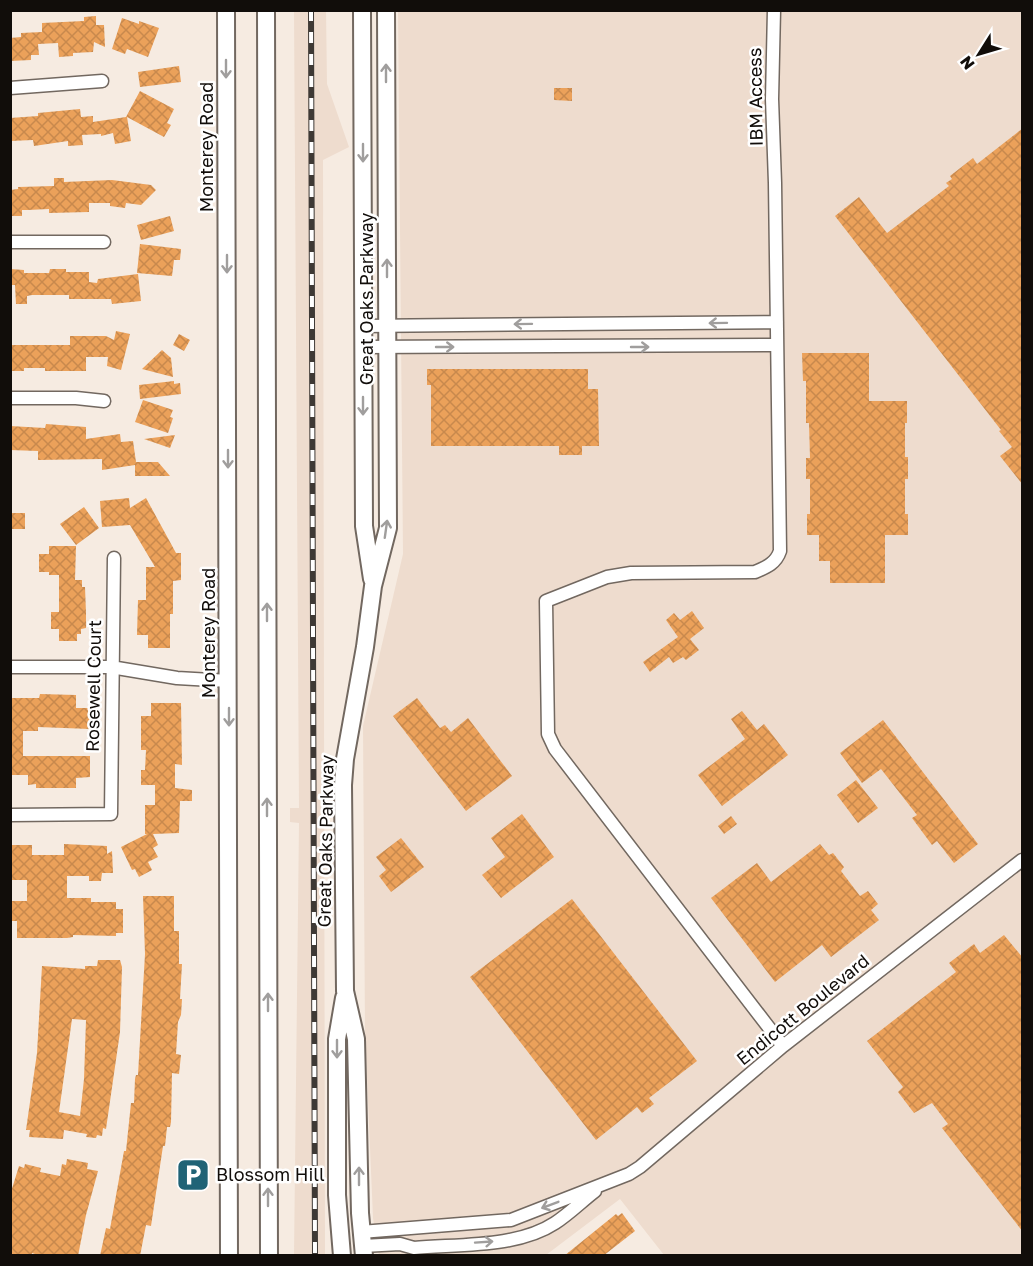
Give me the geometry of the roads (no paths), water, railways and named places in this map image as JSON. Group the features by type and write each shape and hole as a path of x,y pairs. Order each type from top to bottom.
{"main road":[{"name":"Monterey Road","path":"226,10 229,1256"},
{"path":"266,10 268,1256"},
{"name":"Great Oaks Parkway","path":"362,10 364,526 373,586"},
{"name":"Great Oaks Parkway","path":"342,1256 337,1195 337,1039 345,991 344,776 373,586 388,528 386,10"},
{"name":"Great Oaks Parkway","path":"345,991 356,1039 363,1244"},
{"path":"337,1195 348,1212 350,1234 354,1240 363,1244"}],"street":[{"name":"IBM Access","path":"774,10 772,99 780,551 771,565 755,572 631,573 607,577 546,601 546,636 548,734 555,749 783,1046"},
{"path":"10,88 102,81"},
{"path":"10,242 104,242"},
{"path":"363,326 777,322"},
{"path":"363,347 777,345"},
{"path":"10,398 104,400"},
{"name":"Rosewell Court","path":"10,815 111,814 114,558"},
{"path":"10,667 111,667 177,678 229,681"},
{"name":"Endicott Boulevard","path":"363,1244 441,1226 511,1220 605,1184 640,1167 783,1046 1023,860"},
{"name":"Endicott Boulevard","path":"363,1244 400,1245 414,1248 505,1241 526,1236 555,1223 605,1184"},
{"path":"441,1226 443,1245"}],"railway":[{"path":"311,10 315,1256"}],"place":[{"name":"Blossom Hill","path":"193,1175"}]}
